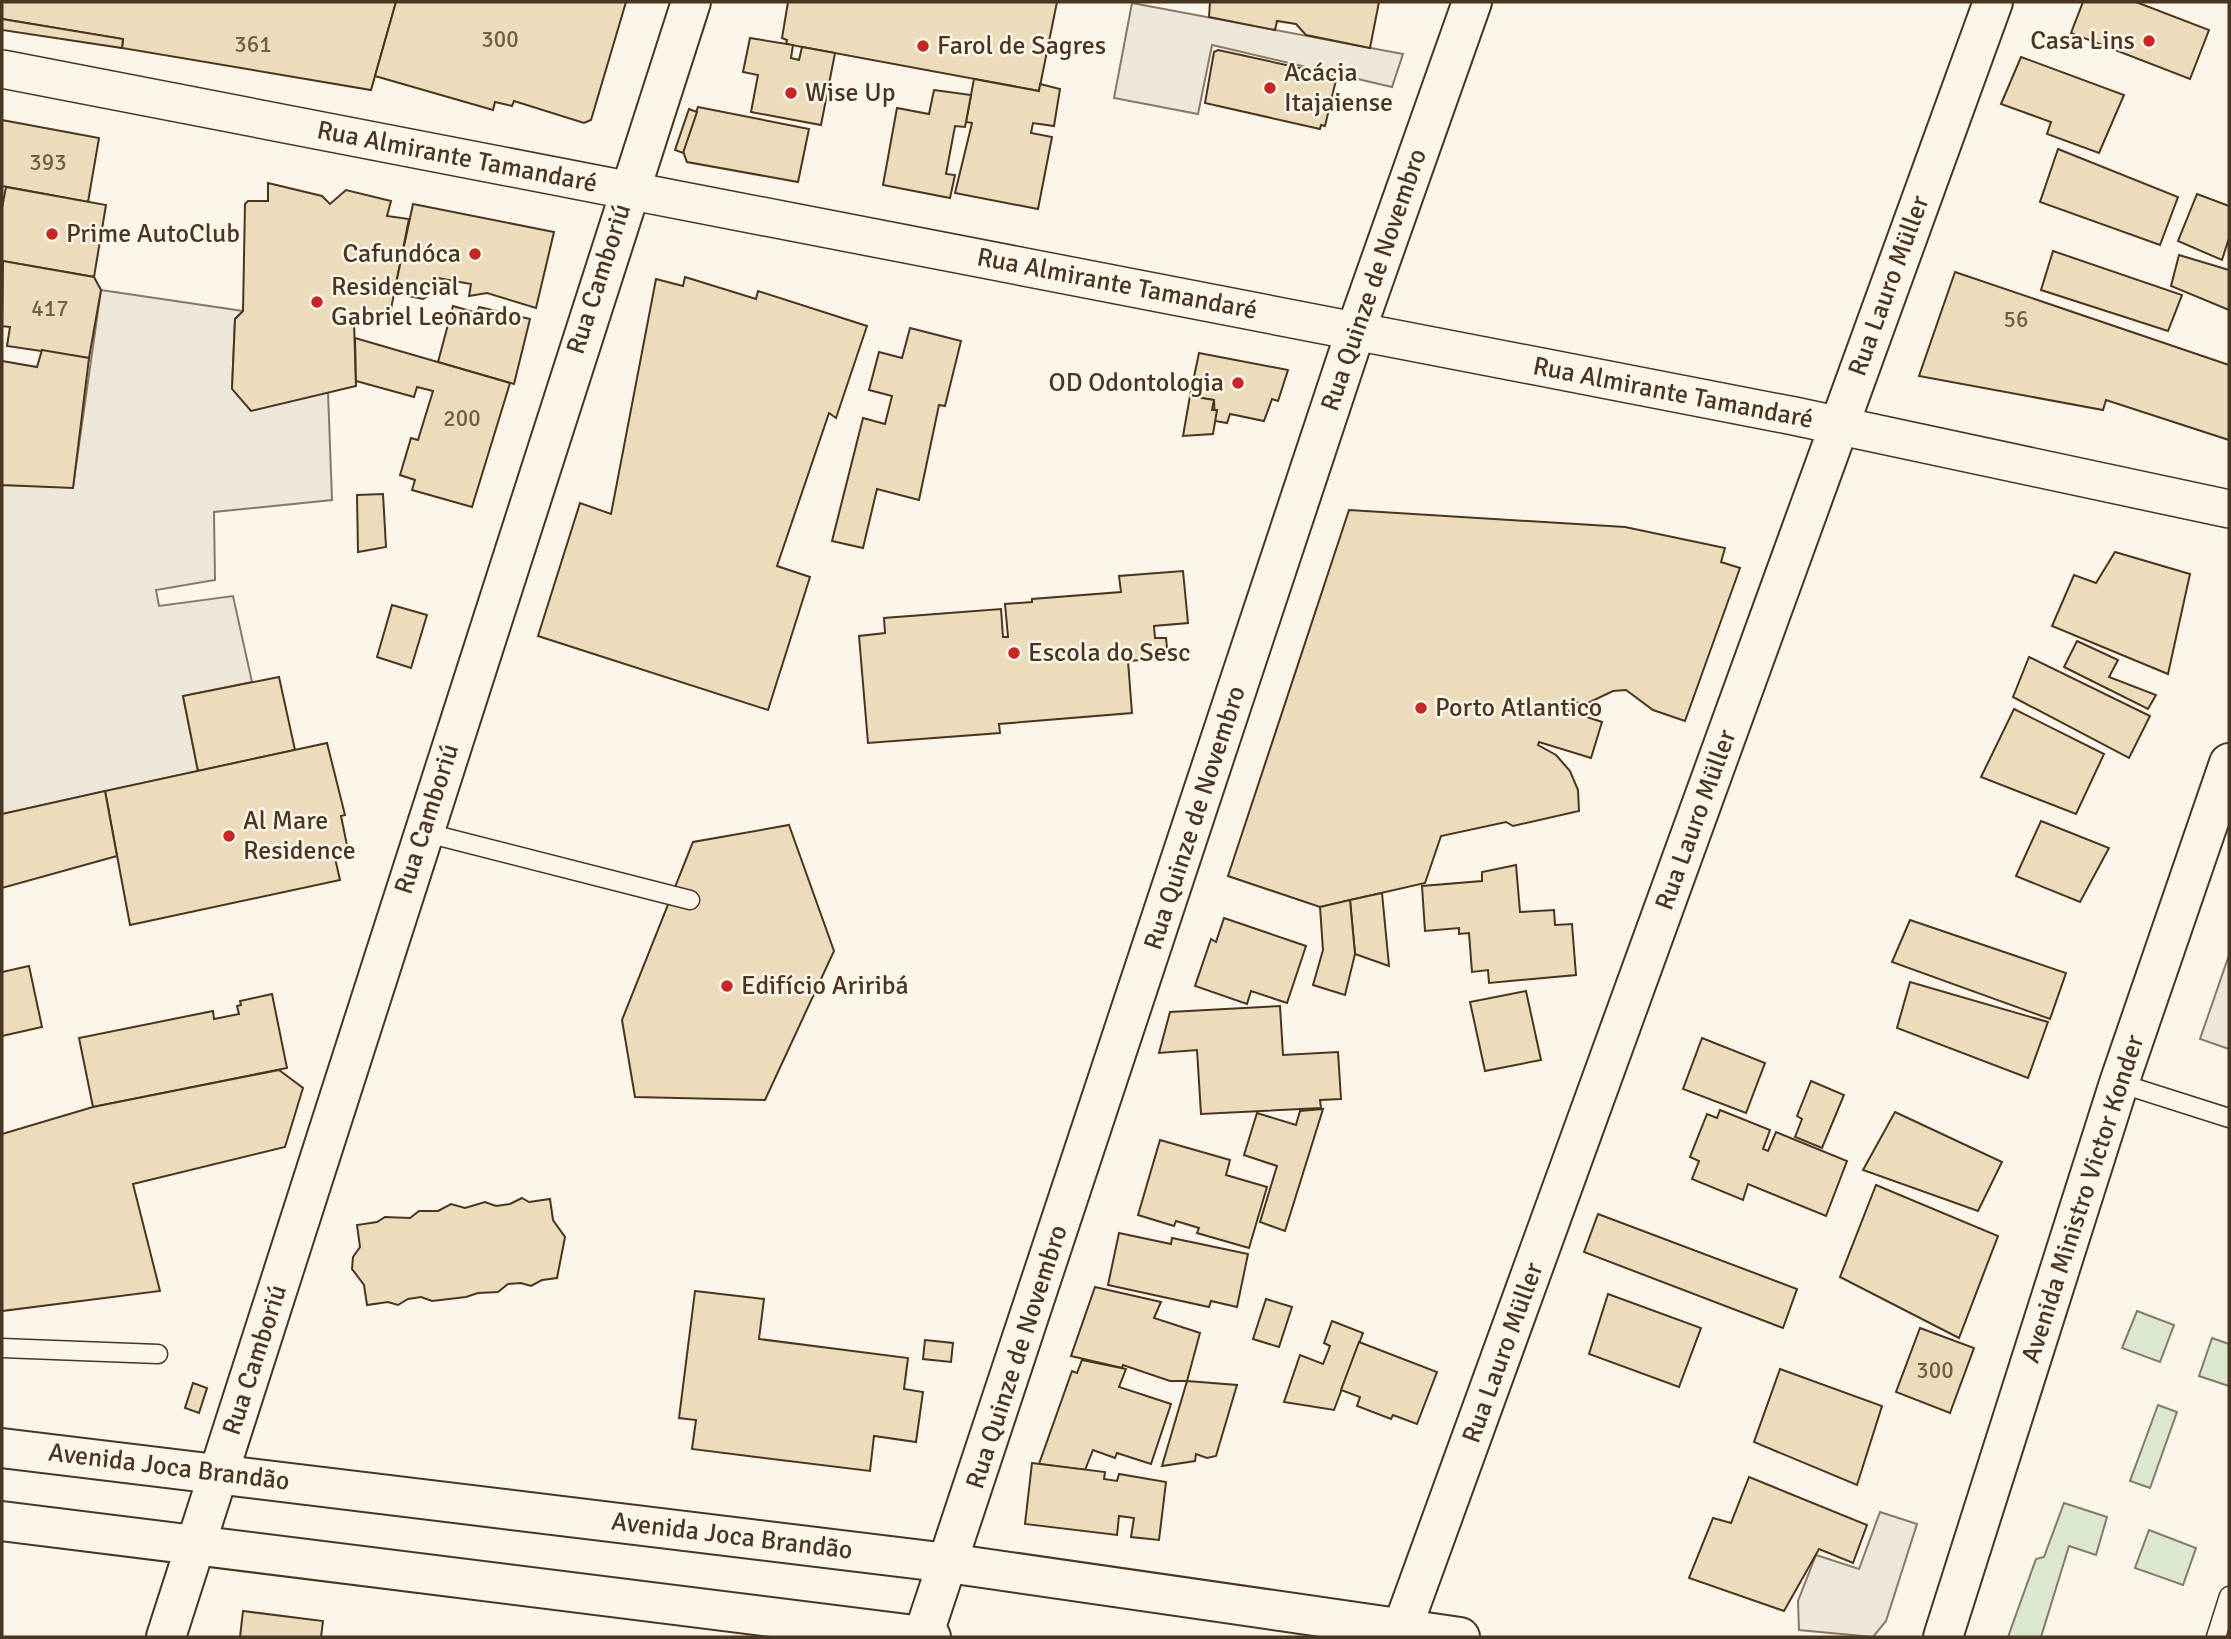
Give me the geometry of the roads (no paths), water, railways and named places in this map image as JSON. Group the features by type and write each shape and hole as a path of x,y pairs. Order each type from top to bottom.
{"main road":[{"name":"Rua Camboriú","path":"166,1637 628,190 691,2"},
{"name":"Rua Quinze de Novembro","path":"927,1637 948,1563 1356,330 1472,2"},
{"name":"Rua Lauro Müller","path":"1401,1633 1993,2"},
{"name":"Avenida Ministro Victor Konder","path":"1943,1637 2119,1083 2229,763"},
{"name":"Avenida Joca Brandão","path":"2,1448 948,1563 1401,1633 1460,1637"},
{"path":"2,1521 927,1637"}],"street":[{"name":"Rua Almirante Tamandaré","path":"2,69 1839,425 2229,509"}],"lane":[{"path":"423,832 690,900"},
{"path":"2119,1083 2229,1118"},
{"path":"2,1348 158,1354"},
{"path":"2216,1637 2229,1596"}],"place":[{"name":"Casa Lins","path":"2149,41"},
{"name":"Farol de Sagres","path":"923,46"},
{"name":"Acácia Itajaiense","path":"1270,88"},
{"name":"Wise Up","path":"791,93"},
{"name":"Prime AutoClub","path":"52,234"},
{"name":"Cafundóca","path":"475,254"},
{"name":"Residencial Gabriel Leonardo","path":"317,302"},
{"name":"OD Odontologia","path":"1238,383"},
{"name":"Escola do Sesc","path":"1014,653"},
{"name":"Porto Atlantico","path":"1421,708"},
{"name":"Al Mare Residence","path":"229,836"},
{"name":"Edifício Ariribá","path":"727,986"}]}
